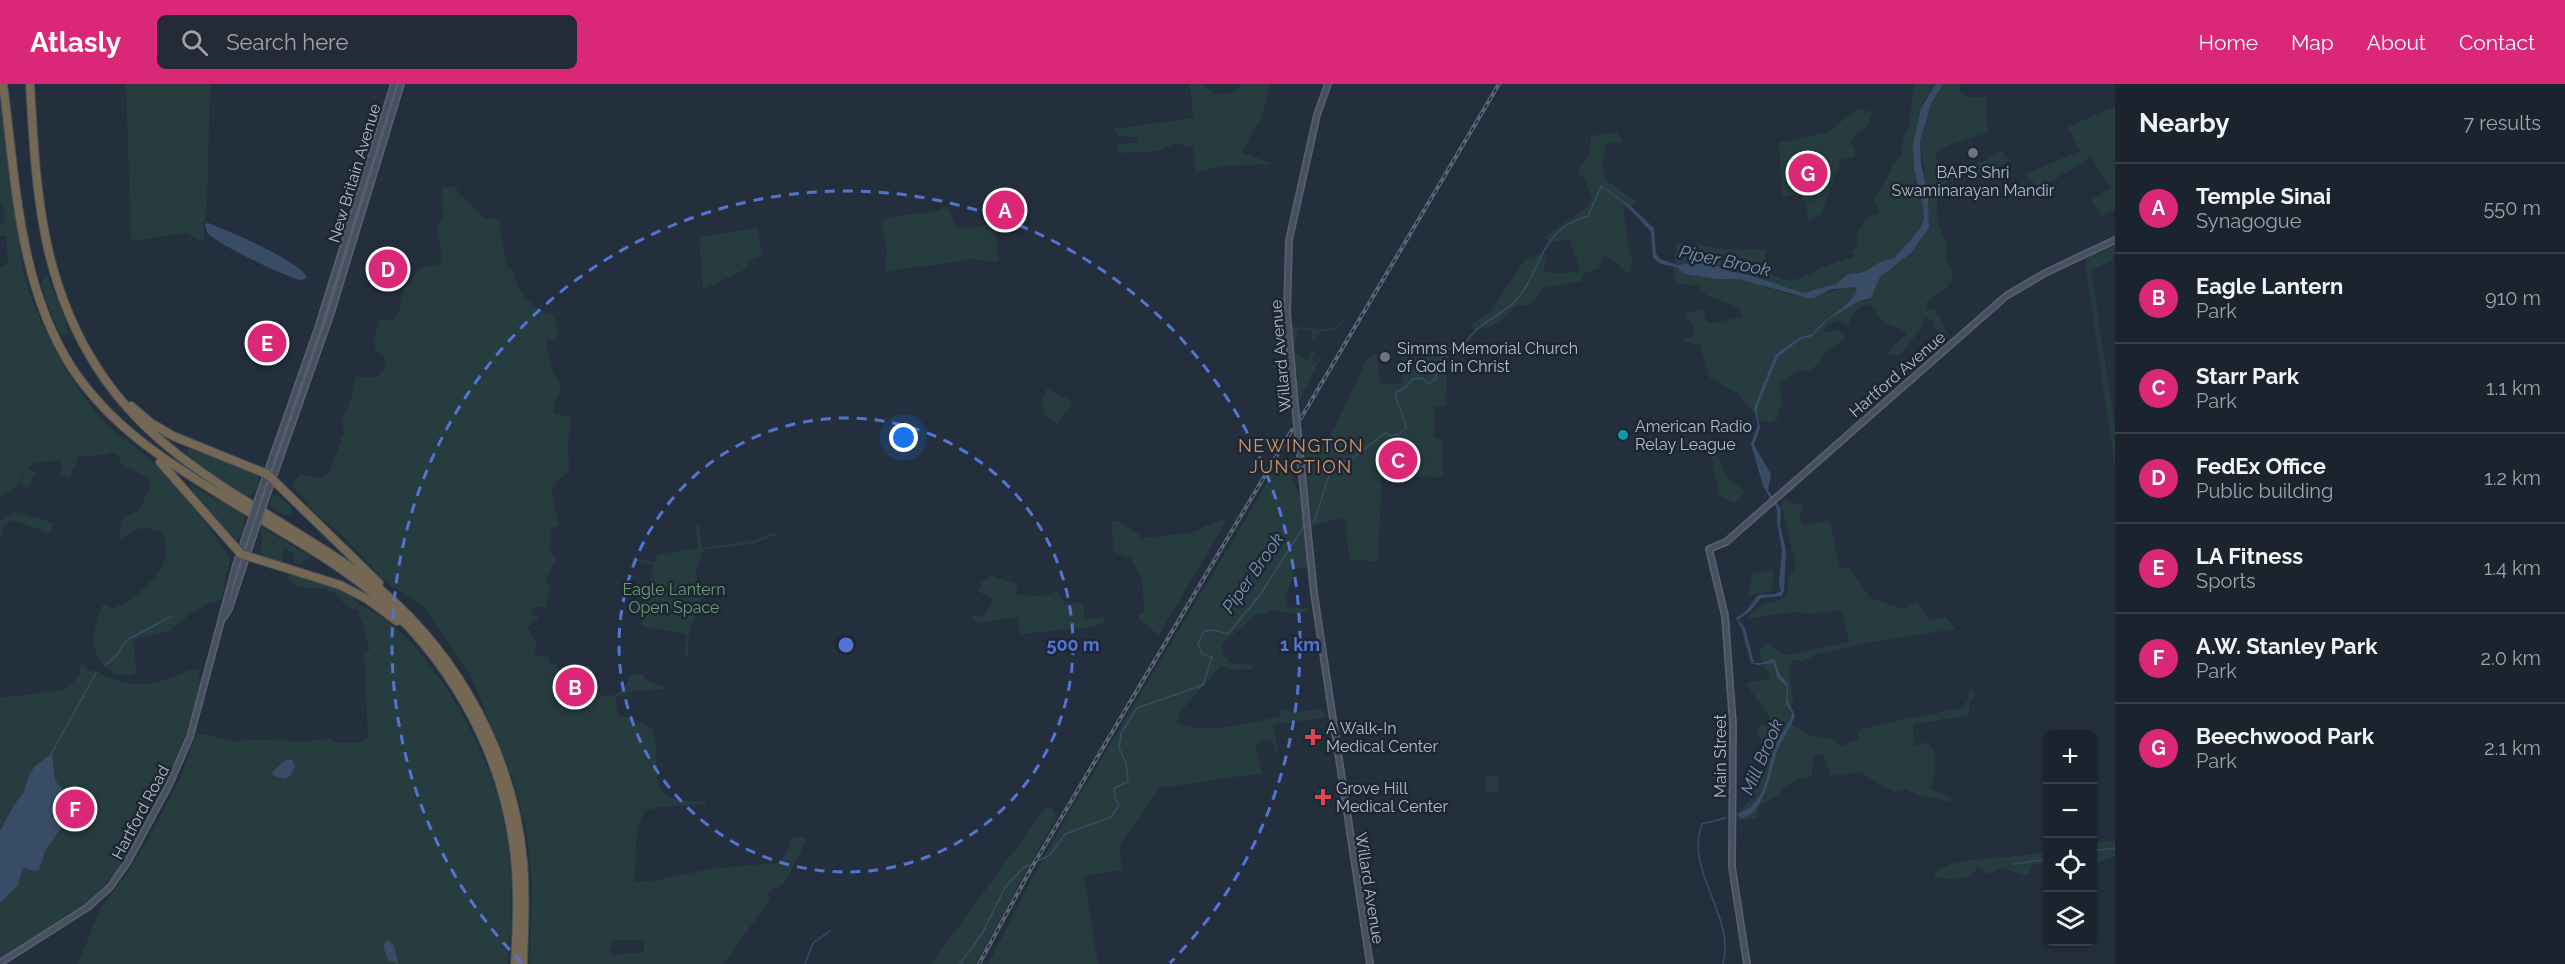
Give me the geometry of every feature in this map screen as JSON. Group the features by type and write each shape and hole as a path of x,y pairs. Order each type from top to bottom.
{"highway":[{"path":"3,84 25,247 44,312 57,342 83,383 109,414 173,475 243,555 314,575 357,594 396,621 438,662"},
{"path":"30,84 36,181 46,245 62,299 90,357 123,404 176,455 204,476 347,564 375,585 439,650 465,689 488,732 504,774 516,817 523,862 521,963"},
{"path":"90,357 127,401 156,426 270,477 395,599 406,614"},
{"path":"141,443 355,579 398,616 438,662 457,689 477,726 493,764 505,802 516,872 521,963"}],"main road":[{"name":"New Britain Avenue","path":"302,372 394,84"},
{"name":"New Britain Avenue","path":"310,375 401,84"},
{"name":"Willard Avenue","path":"1328,84 1320,104 1292,218 1287,261 1287,313 1313,591 1370,964"},
{"name":"Hartford Avenue","path":"1709,549 1726,542 2006,296 2044,273 2115,240"},
{"path":"337,267 345,269"},
{"path":"302,372 310,375"},
{"name":"Hartford Road","path":"0,963 86,909 107,890 124,868 165,791 189,739 224,616 224,609 264,503 302,372"},
{"name":"Hartford Road","path":"243,555 258,499 270,477 310,375"},
{"path":"300,378 308,381"},
{"path":"290,407 291,414 295,416"},
{"name":"Main Street","path":"1709,549 1725,616 1733,725 1732,867 1747,964"}],"green space":[{"path":"126,84 210,84 204,242 186,233 131,241"},
{"path":"1190,84 1204,84 1214,95 1234,92 1242,84 1270,84 1261,119 1241,152 1272,164 1225,166 1195,172 1193,148 1175,143 1159,151 1123,153 1118,151 1116,145 1137,142 1138,137 1119,136 1114,129 1193,118"},
{"path":"1914,84 1936,84 1922,104 1913,144 1914,169 1924,218 1920,229 1894,258 1880,262 1864,272 1847,275 1838,283 1803,293 1750,275 1728,271 1708,261 1680,265 1674,263 1677,242 1723,249 1765,250 1766,266 1771,274 1793,280 1855,256 1851,252 1858,244 1857,234 1867,218 1880,213 1874,199 1893,163 1901,157 1903,139 1909,126"},
{"path":"1943,84 1959,84 1960,93 1965,97 1986,97 1988,133 1950,145 1935,154 1943,173 1982,162 2001,151 2009,160 1983,174 1956,177 1950,180 1938,196 1937,221 1947,244 1946,258 1952,269 1953,277 1948,286 1926,303 1928,310 1934,309 1940,317 1948,337 1943,339 1934,327 1933,320 1925,318 1921,328 1901,354 1886,355 1907,333 1882,320 1874,308 1869,305 1861,306 1848,325 1838,320 1827,325 1824,332 1838,330 1846,339 1827,350 1818,364 1810,370 1795,372 1782,382 1779,388 1782,403 1777,419 1770,423 1760,420 1757,412 1758,405 1778,357 1801,339 1815,335 1826,321 1859,301 1867,300 1880,277 1911,253 1929,228 1929,206 1920,141 1931,104"},
{"path":"0,99 23,271 45,330 67,371 92,407 110,427 147,457 182,492 203,518 230,560 221,600 206,604 179,622 171,631 140,637 134,641 136,673 131,675 119,674 105,666 95,651 94,633 103,605 112,609 134,597 145,588 162,566 166,554 166,543 160,531 144,528 121,539 119,535 123,518 139,510 150,487 150,479 120,463 120,457 109,452 106,455 79,456 70,477 59,475 62,463 60,460 34,463 27,469 35,472 29,488 20,485 25,469 18,484 4,496 0,496 0,267 8,263 6,236 0,236 0,224 4,223 5,212 0,202"},
{"path":"2115,106 2115,209 2102,217 2091,200 2111,188 2091,157 2042,187 2037,186 2025,174 2080,151 2068,127"},
{"path":"1857,109 1872,112 1867,127 1856,133 1851,143 1855,150 1854,157 1842,158 1821,215 1808,221 1806,202 1798,195 1782,196 1779,143 1828,132"},
{"path":"1617,132 1623,142 1606,144 1602,164 1606,180 1635,201 1634,205 1623,209 1630,253 1633,258 1630,272 1626,273 1614,260 1603,256 1600,268 1585,273 1581,281 1543,288 1531,303 1516,306 1491,326 1472,329 1472,324 1491,311 1526,258 1547,253 1545,272 1558,274 1580,271 1570,240 1549,242 1545,237 1585,209 1592,199 1585,179 1577,173 1589,154 1591,136"},
{"path":"443,187 456,187 459,195 484,219 493,218 499,221 506,265 513,271 521,291 529,301 546,314 552,312 559,335 556,339 546,340 552,371 560,384 553,412 572,418 568,443 569,471 557,481 551,490 559,525 551,529 550,550 556,559 546,579 550,586 547,607 534,607 531,616 538,616 538,619 527,627 537,645 534,651 536,656 548,656 550,663 556,664 563,681 589,666 594,674 586,679 590,691 597,690 603,696 613,695 620,691 631,675 642,674 648,681 666,687 665,689 635,691 616,697 618,716 634,719 652,729 656,745 658,783 662,791 670,797 684,801 706,801 706,804 659,807 645,811 638,828 634,881 659,880 712,869 778,864 786,854 791,839 800,837 807,840 784,883 766,894 771,898 723,964 530,964 532,885 527,835 514,782 470,674 423,606 387,583 292,486 299,474 320,478 329,473 344,432 342,420 352,396 355,377 376,377 385,368 384,355 374,350 376,343 373,341 379,320 394,320 400,308 402,290 419,269 441,264 442,256 437,225 443,212","holes":["616,940 644,940 644,952 613,955 609,950"]},
{"path":"948,208 956,227 962,229 1025,219 1028,221 996,231 997,252 1000,259 997,262 971,259 886,271 887,248 882,230 883,220"},
{"path":"758,228 762,256 747,261 746,269 703,290 699,237"},
{"path":"2115,246 2113,260 2093,270 2092,275 2115,429 2115,468 2085,261"},
{"path":"1673,267 1698,275 1747,280 1798,296 1852,287 1857,292 1848,304 1823,322 1813,334 1800,337 1775,355 1755,415 1738,393 1710,378 1699,343 1692,344 1681,340 1695,336 1692,323 1685,318 1687,313 1703,310 1706,321 1712,323 1743,317 1738,307 1707,296 1698,286 1675,283"},
{"path":"47,275 65,318 68,335 60,334 47,304 41,282"},
{"path":"1352,309 1337,330 1322,331 1314,340 1311,330 1297,330 1296,344 1293,343 1291,327 1332,328"},
{"path":"1311,352 1316,353 1314,361 1317,362 1320,356 1320,359 1299,401 1295,354 1298,353 1306,361"},
{"path":"1376,353 1381,385 1402,383 1401,357 1448,356 1446,406 1434,407 1434,439 1441,439 1442,442 1443,477 1382,476 1378,562 1349,559 1345,517 1312,526 1303,451 1319,447 1328,441 1368,357"},
{"path":"1047,389 1071,401 1072,404 1057,424 1044,415 1041,401"},
{"path":"1713,444 1727,478 1746,492 1735,503 1719,495 1713,462"},
{"path":"188,448 220,458 258,475 259,482 255,491 248,497 205,470 186,453"},
{"path":"1278,463 1286,463 1304,508 1309,567 1295,569 1285,599 1287,607 1309,608 1310,611 1291,613 1273,611 1263,615 1258,613 1225,641 1222,647 1224,656 1230,663 1252,665 1254,669 1234,670 1221,666 1181,711 1177,723 1200,728 1227,727 1279,717 1282,710 1293,712 1322,709 1326,717 1273,725 1278,751 1275,752 1272,741 1264,739 1255,747 1262,773 1159,788 1119,846 1122,870 1084,876 1098,964 988,964 1027,888 1070,813"},
{"path":"190,484 244,515 243,532 236,541 210,516"},
{"path":"276,494 292,508 292,514 279,513 274,510 269,503"},
{"path":"1784,499 1794,504 1804,503 1800,514 1804,525 1830,520 1839,567 1850,568 1870,598 1905,609 1916,602 1928,620 1946,617 1955,629 1862,644 1817,654 1803,661 1793,660 1789,669 1793,703 1790,710 1792,724 1809,735 1833,739 1841,746 1858,739 1858,732 1872,726 1962,708 1968,700 1969,690 1973,690 1974,695 1969,704 1970,713 1965,716 1913,726 1914,745 1927,742 1934,752 1936,768 1931,789 1951,798 1951,802 1916,794 1906,789 1893,792 1860,772 1830,776 1824,755 1818,754 1813,756 1812,776 1795,780 1785,786 1777,796 1759,806 1756,818 1739,820 1740,810 1750,800 1754,778 1767,768 1770,749 1770,742 1760,739 1757,728 1768,722 1769,717 1747,685 1750,681 1763,681 1770,676 1762,663 1759,650 1767,644 1786,655 1849,642 1843,614 1839,610 1810,614 1798,612 1775,614 1748,619 1761,606 1787,596 1788,578 1794,570 1795,561 1781,504"},
{"path":"15,511 53,523 49,533 11,520 4,525 0,542 0,521"},
{"path":"1219,520 1226,521 1159,635 1138,618 1138,614 1144,613 1142,578 1129,557 1114,552 1111,522 1118,521 1143,538 1191,533"},
{"name":"Eagle Lantern Open Space","path":"699,525 702,548 754,540 775,532 776,535 755,543 703,550 695,573 702,597 689,634 688,657 684,657 686,634 642,626 653,565 631,560 631,557 653,562 659,554 698,548 695,526"},
{"path":"262,528 309,555 308,560 300,564 294,563 293,554 283,547 283,561 277,562 261,553 263,538 260,532"},
{"path":"1772,570 1774,576 1771,592 1748,595 1753,573"},
{"path":"292,574 321,581 343,590 359,604 392,624 431,667 466,720 491,776 506,833 511,889 508,964 78,964 100,909 125,876 149,838 181,776 197,733 232,741 284,739 295,742 329,739 337,743 361,742 368,737 364,652 370,650 358,610 349,609 335,593 326,589 298,587 287,577"},
{"path":"992,576 1017,584 1016,595 1042,596 1057,591 1065,605 1080,602 1084,608 1085,619 1106,617 1102,624 1091,627 1020,634 1018,617 979,623 973,619 975,614 982,618 994,600 978,591 982,582"},
{"path":"82,660 89,672 95,670 124,683 155,683 193,670 199,670 198,678 204,677 181,750 119,869 90,901 0,959 0,698 63,690 79,677"},
{"path":"1498,775 1500,791 1486,793 1484,777"},
{"path":"1046,807 1052,808 1056,817 976,964 931,964"},
{"path":"2097,841 2115,842 2115,856 2097,863"},
{"path":"2043,854 2043,863 2033,864 2029,874 2023,875 2003,868 1987,874 1978,867 1969,877 1948,879 1933,876 1940,869 1965,861"}],"water":[{"path":"1936,84 1943,84 1931,104 1920,141 1921,163 1928,195 1929,228 1911,253 1880,277 1871,298 1859,301 1826,321 1813,336 1801,339 1778,357 1758,405 1760,428 1754,445 1771,474 1768,490 1781,509 1780,525 1786,551 1784,591 1782,596 1761,598 1738,620 1745,628 1754,663 1774,659 1780,675 1788,684 1788,701 1795,715 1780,745 1762,799 1749,815 1741,818 1737,814 1756,802 1761,793 1777,742 1790,721 1792,713 1786,704 1787,687 1777,677 1774,663 1757,665 1751,663 1742,629 1736,618 1746,611 1758,595 1775,594 1781,591 1779,585 1782,550 1777,509 1763,486 1751,444 1758,425 1754,408 1775,355 1800,337 1813,334 1823,322 1848,303 1857,291 1854,287 1832,289 1813,298 1807,298 1739,279 1717,279 1685,274 1653,258 1651,232 1626,205 1627,203 1654,228 1656,254 1660,259 1678,265 1708,261 1728,271 1750,275 1803,293 1836,284 1847,275 1864,272 1880,262 1894,258 1920,229 1924,218 1914,169 1913,144 1921,108"},
{"path":"208,223 279,256 293,264 307,278 301,280 293,278 237,252 208,233 205,224"},
{"path":"52,755 55,780 68,798 71,809 65,823 46,849 39,869 36,871 23,868 18,885 0,903 0,831 24,792 34,767"},
{"path":"287,759 292,760 295,766 291,775 285,779 274,776 272,772"},
{"path":"387,940 394,945 398,964 388,960 383,946"}],"waterway":[{"name":"Piper Brook","path":"1314,522 1329,475 1338,463 1352,459 1385,433 1391,436 1399,434 1406,428 1395,393 1406,387 1413,379 1422,378 1429,384 1436,379 1437,367 1448,349 1465,342 1481,326 1514,303 1524,290 1549,243 1565,226 1588,216 1601,186 1626,204"},
{"name":"Piper Brook","path":"960,964 982,934 1006,886 1023,868 1050,855 1065,834 1111,817 1119,805 1115,798 1114,788 1128,782 1126,763 1119,748 1121,733 1137,708 1203,685 1212,657 1202,654 1198,644 1204,631 1213,630 1228,634 1260,595 1304,526"},
{"path":"105,665 116,656 127,640 172,616"},
{"path":"50,756 96,673"},
{"name":"Mill Brook","path":"1723,964 1725,946 1723,928 1704,876 1698,842 1702,824 1726,818"},
{"path":"2097,850 2115,848"},
{"path":"2014,864 2043,860"},
{"path":"805,964 813,943 830,931"}],"railway":[{"path":"1301,418 1499,84"},
{"path":"979,964 1032,867 1292,430"}],"place":[{"name":"BAPS Shri Swaminarayan Mandir","path":"1973,153"},
{"name":"Beechwood Park","path":"1808,173"},
{"name":"Temple Sinai","path":"1005,210"},
{"name":"FedEx Office","path":"388,269"},
{"name":"LA Fitness","path":"267,343"},
{"name":"Simms Memorial Church of God in Christ","path":"1385,357"},
{"name":"American Radio Relay League","path":"1623,435"},
{"name":"Starr Park","path":"1398,460"},
{"name":"Eagle Lantern","path":"575,687"},
{"name":"A Walk-In Medical Center","path":"1313,737"},
{"name":"Grove Hill Medical Center","path":"1323,797"},
{"name":"A.W. Stanley Park","path":"75,809"}],"district":[{"name":"NEWINGTON JUNCTION","path":"1301,456"}]}
